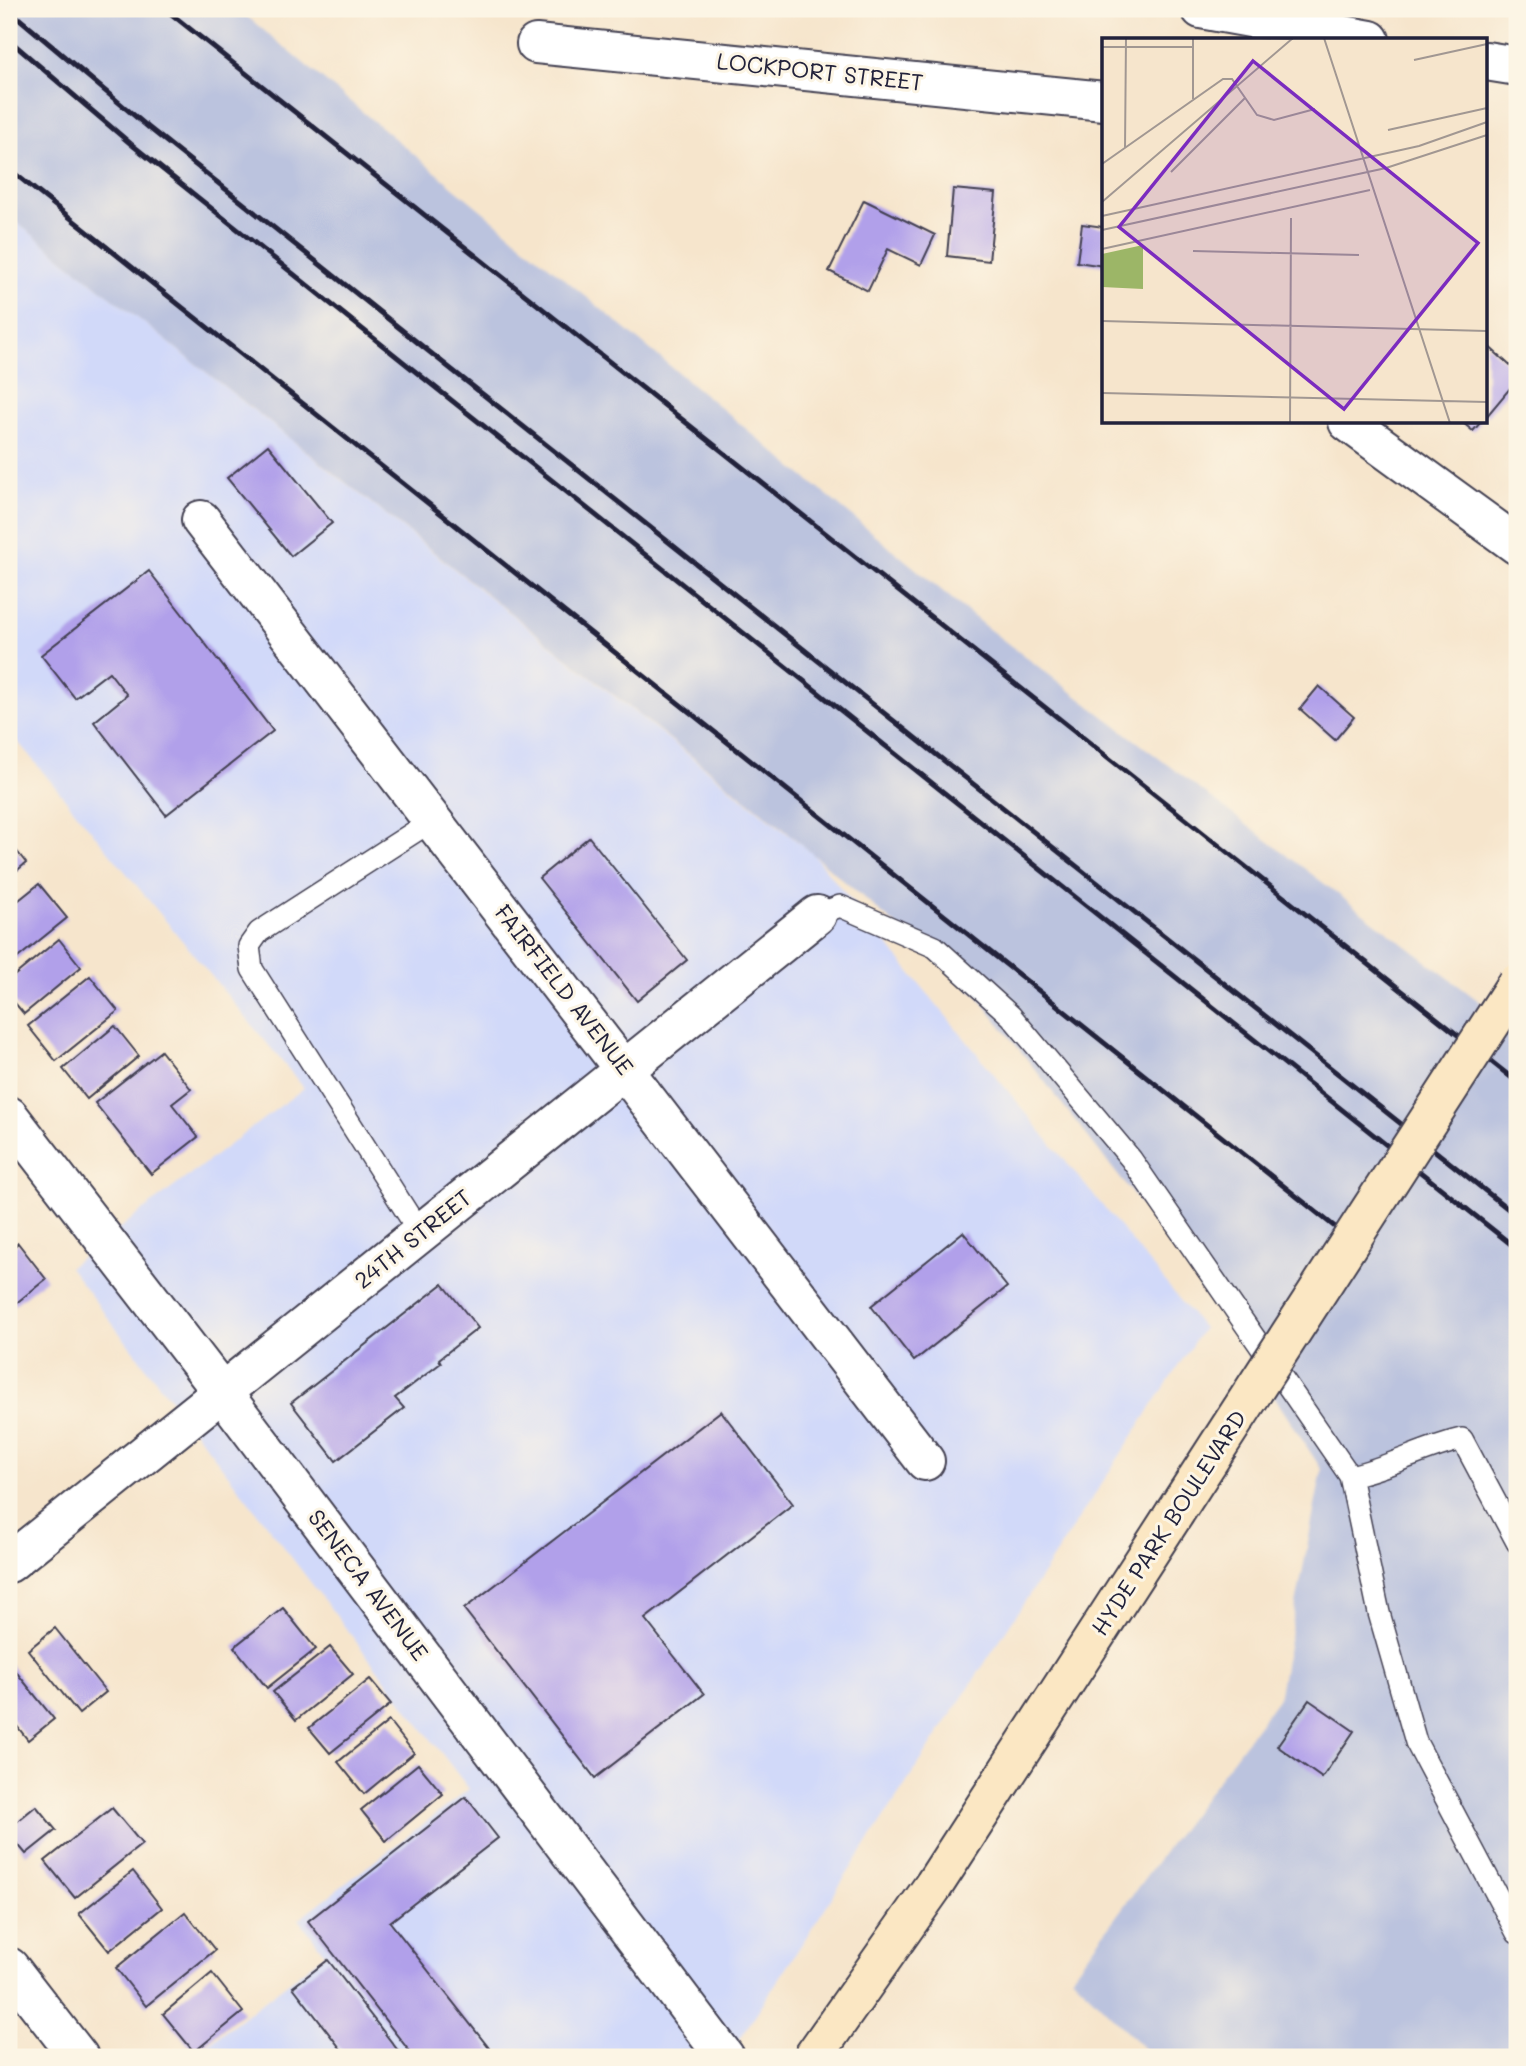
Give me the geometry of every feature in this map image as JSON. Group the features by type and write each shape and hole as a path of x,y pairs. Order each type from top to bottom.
{"main road":[{"name":"HYDE PARK BOULEVARD","path":"813,2057 934,1885 1517,983"}],"street":[{"path":"1201,9 1361,38"},
{"name":"LOCKPORT STREET","path":"536,44 1102,101"},
{"path":"1488,61 1517,66"},
{"path":"1352,424 1517,545"},
{"name":"FAIRFIELD AVENUE","path":"201,520 925,1461"},
{"name":"24TH STREET","path":"12,1554 222,1392 817,915"},
{"name":"SENECA AVENUE","path":"9,1116 222,1392 725,2057"},
{"path":"9,1967 79,2057"}],"lane":[{"path":"420,1233 252,969 249,946 259,932 433,820"},
{"path":"817,915 840,906 935,947 1011,1016 1130,1159 1350,1476 1380,1613 1416,1742 1517,1933"},
{"path":"1350,1476 1385,1466 1429,1446 1462,1438 1507,1501 1517,1542"}],"shaded area":[{"path":"9,9 238,9 986,627 1517,1030 1517,2057 1152,2057 1072,1976 1278,1698 1322,1470 1189,1266 976,994 781,827 9,216"},
{"path":"9,216 812,853 1203,1328 728,2057 191,2057 325,1954 299,1919 469,1789 69,1267 304,1088 9,731"}],"building":[{"path":"953,189 996,193 989,261 947,256"},
{"path":"864,200 935,235 921,265 888,249 868,291 829,271"},
{"path":"1082,224 1102,227 1102,266 1077,262"},
{"path":"1488,346 1517,372 1517,380 1488,415"},
{"path":"1464,424 1479,424 1473,431"},
{"path":"268,445 332,523 291,556 227,478"},
{"path":"149,571 273,731 166,815 94,722 127,695 109,672 75,698 41,655"},
{"path":"1319,686 1354,717 1335,740 1300,709"},
{"path":"589,837 687,960 637,1001 539,878"},
{"path":"9,841 26,863 9,877"},
{"path":"39,884 67,918 9,965 9,908"},
{"path":"59,939 81,967 24,1014 9,996 9,980"},
{"path":"90,976 118,1011 56,1061 28,1026"},
{"path":"115,1026 139,1056 87,1099 63,1069"},
{"path":"161,1051 191,1089 172,1104 198,1137 151,1174 95,1103"},
{"path":"963,1232 1007,1287 914,1361 871,1306"},
{"path":"18,1243 46,1279 9,1309 9,1251"},
{"path":"443,1284 478,1328 439,1359 441,1363 395,1398 404,1408 336,1461 291,1403"},
{"path":"721,1411 793,1504 645,1619 704,1694 595,1778 464,1609"},
{"path":"283,1608 316,1649 267,1688 234,1647"},
{"path":"55,1628 106,1692 79,1714 28,1650"},
{"path":"330,1647 353,1674 296,1720 273,1692"},
{"path":"9,1663 54,1719 28,1740 9,1716"},
{"path":"370,1679 391,1704 330,1753 309,1728"},
{"path":"1309,1700 1354,1731 1322,1778 1277,1746"},
{"path":"389,1721 414,1753 364,1794 338,1762"},
{"path":"418,1764 443,1794 386,1841 361,1810"},
{"path":"466,1797 498,1838 390,1922 496,2057 414,2057 308,1921"},
{"path":"36,1806 56,1830 26,1854 9,1834 9,1828"},
{"path":"112,1808 142,1844 75,1898 45,1861"},
{"path":"133,1871 162,1908 109,1951 79,1914"},
{"path":"185,1912 215,1950 146,2006 116,1968"},
{"path":"328,1960 403,2057 347,2057 293,1987"},
{"path":"212,1973 243,2012 194,2052 163,2014"}],"railway":[{"path":"165,9 1517,1082"},
{"path":"9,10 148,127 1517,1216"},
{"path":"9,40 131,144 1517,1249"},
{"path":"9,169 1335,1227"}]}
